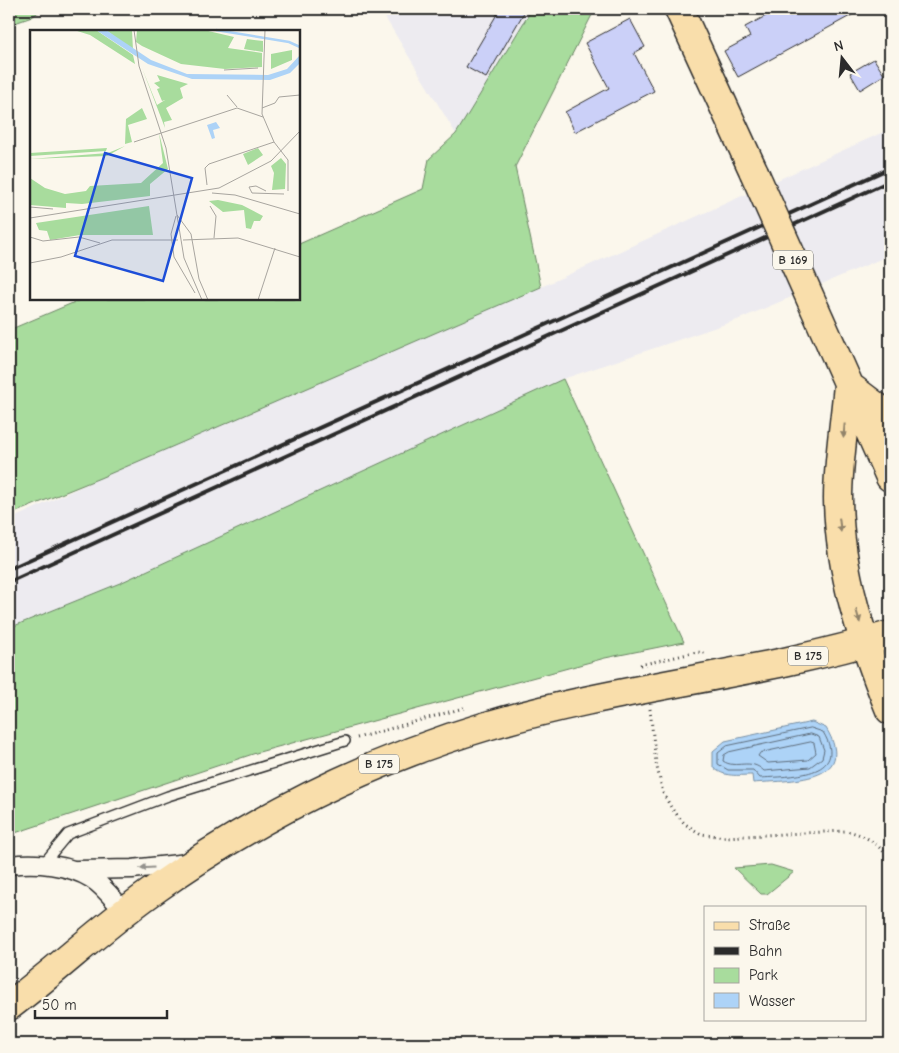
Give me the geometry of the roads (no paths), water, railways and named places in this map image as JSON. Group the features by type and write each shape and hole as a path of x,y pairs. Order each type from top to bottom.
{"main road":[{"name":"B 169","path":"679,9 730,117 890,477"},
{"path":"848,384 890,417"},
{"path":"848,384 839,477 839,523 850,590 878,638 890,710"},
{"name":"B 175","path":"9,1006 125,912 195,862 300,801 405,752 491,724 646,689 804,657 878,638"}],"street":[{"path":"9,865 42,864 72,870 141,869 195,862"},
{"path":"72,870 93,880 125,912"}],"lane":[{"path":"42,864 68,834 168,796 345,742"}],"water":[{"path":"812,722 826,728 834,746 834,760 827,769 815,775 800,779 753,783 752,775 726,774 717,771 713,767 713,751 725,741"}],"railway":[{"path":"9,569 890,168"},
{"path":"9,582 890,181"}]}
